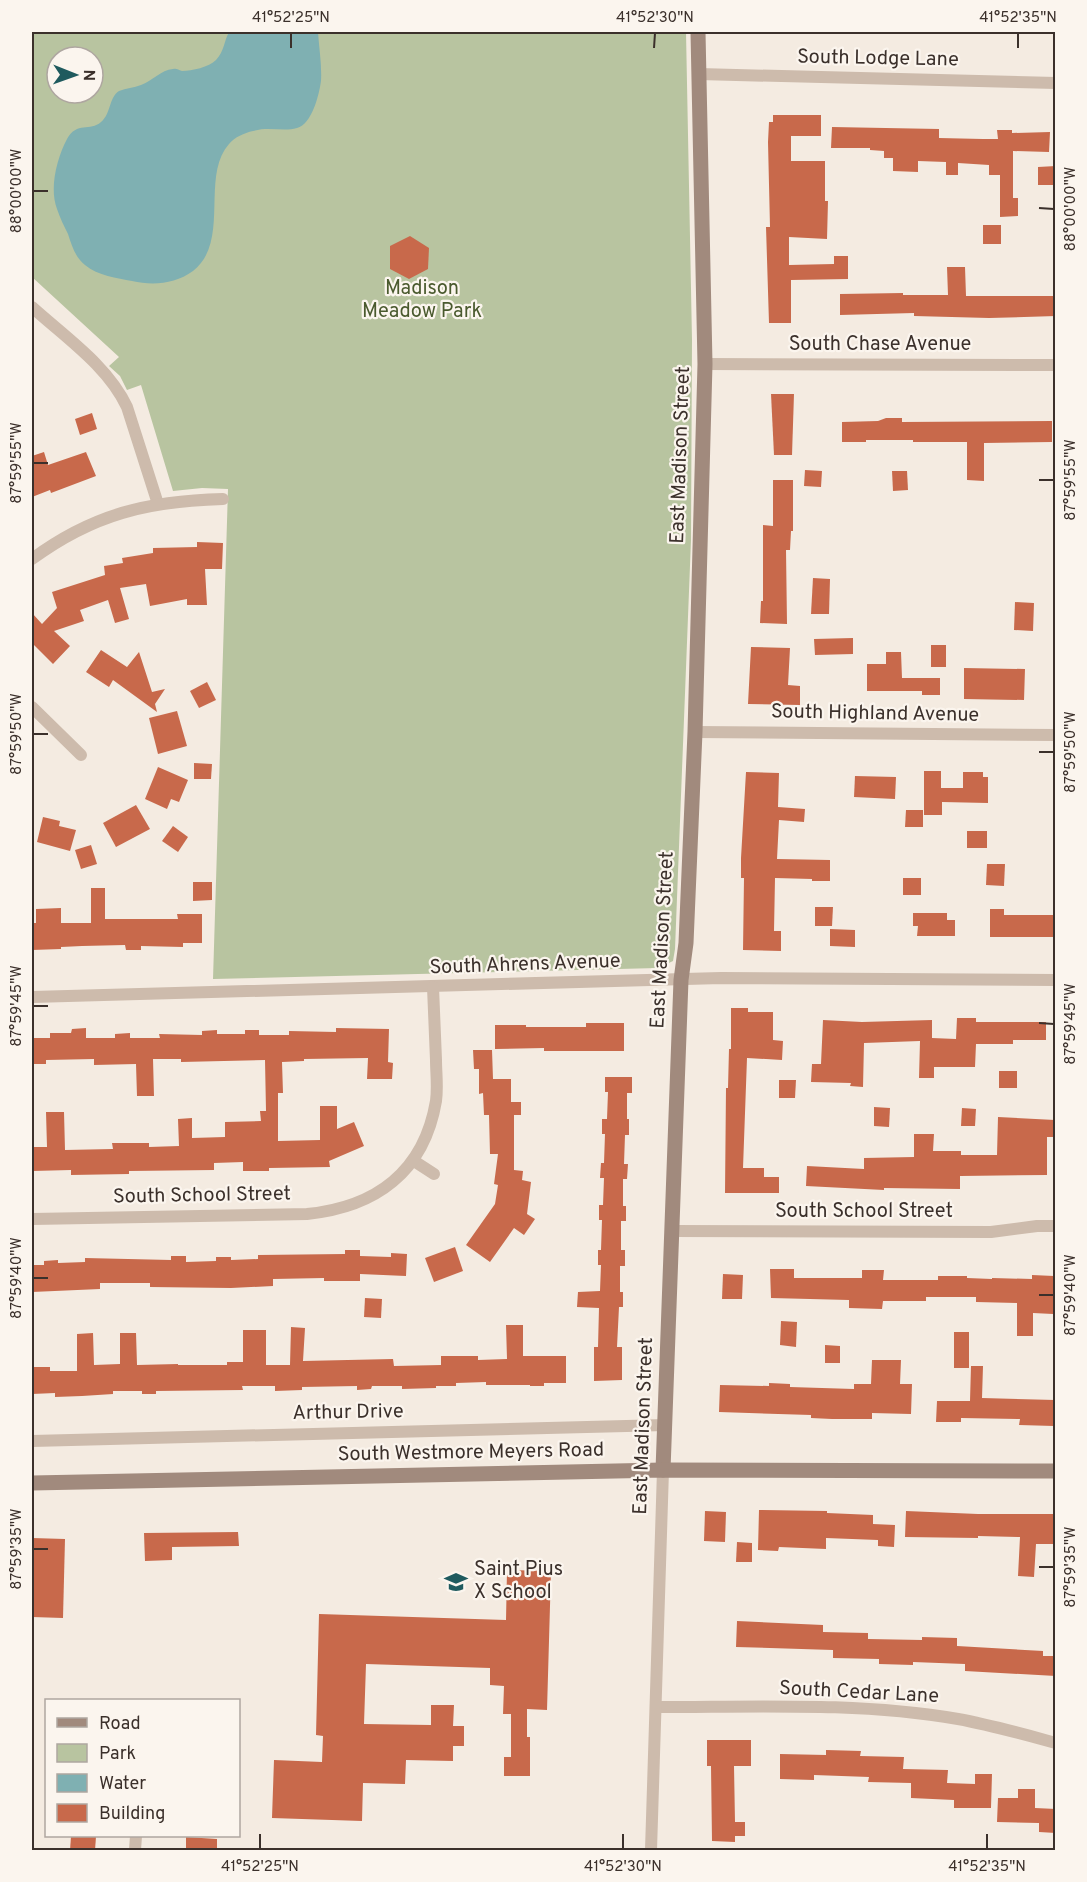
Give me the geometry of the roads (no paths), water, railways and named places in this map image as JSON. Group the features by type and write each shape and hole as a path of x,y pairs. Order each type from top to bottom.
{"street":[{"name":"East Madison Street","path":"651,1851 681,980 686,943 695,732 705,364 698,32"},
{"name":"South Lodge Lane","path":"699,74 1056,82"},
{"path":"32,307 99,367 120,392 127,406 158,504"},
{"name":"South Chase Avenue","path":"705,364 1056,365"},
{"path":"32,559 58,541 93,522 127,510 178,501 224,499"},
{"path":"32,707 81,755"},
{"name":"South Highland Avenue","path":"695,732 1056,735"},
{"name":"South Ahrens Avenue","path":"32,997 733,978 1056,980"},
{"name":"South School Street","path":"32,1220 307,1214 346,1208 371,1196 398,1179 414,1161 429,1132 436,1101 433,987"},
{"path":"414,1161 434,1174"},
{"name":"South School Street","path":"672,1231 991,1232 1056,1226"},
{"name":"Arthur Drive","path":"32,1440 666,1425"},
{"name":"South Westmore Meyers Road","path":"32,1483 663,1470 1056,1471"},
{"name":"South Cedar Lane","path":"656,1707 822,1707 915,1713 1000,1727 1056,1743"}],"water":[{"path":"229,32 318,32 321,81 311,115 297,128 246,133 229,144 216,174 211,243 204,258 193,271 179,279 164,283 140,283 108,276 90,269 74,251 55,201 55,173 67,139 79,128 97,125 101,122 107,115 113,97 119,91 141,85 169,70 191,70 205,67 213,62 221,54"}],"place":[{"name":"Saint Pius X School","path":"456,1582"}],"park label":[{"name":"Madison Meadow Park","path":"422,300"}]}
